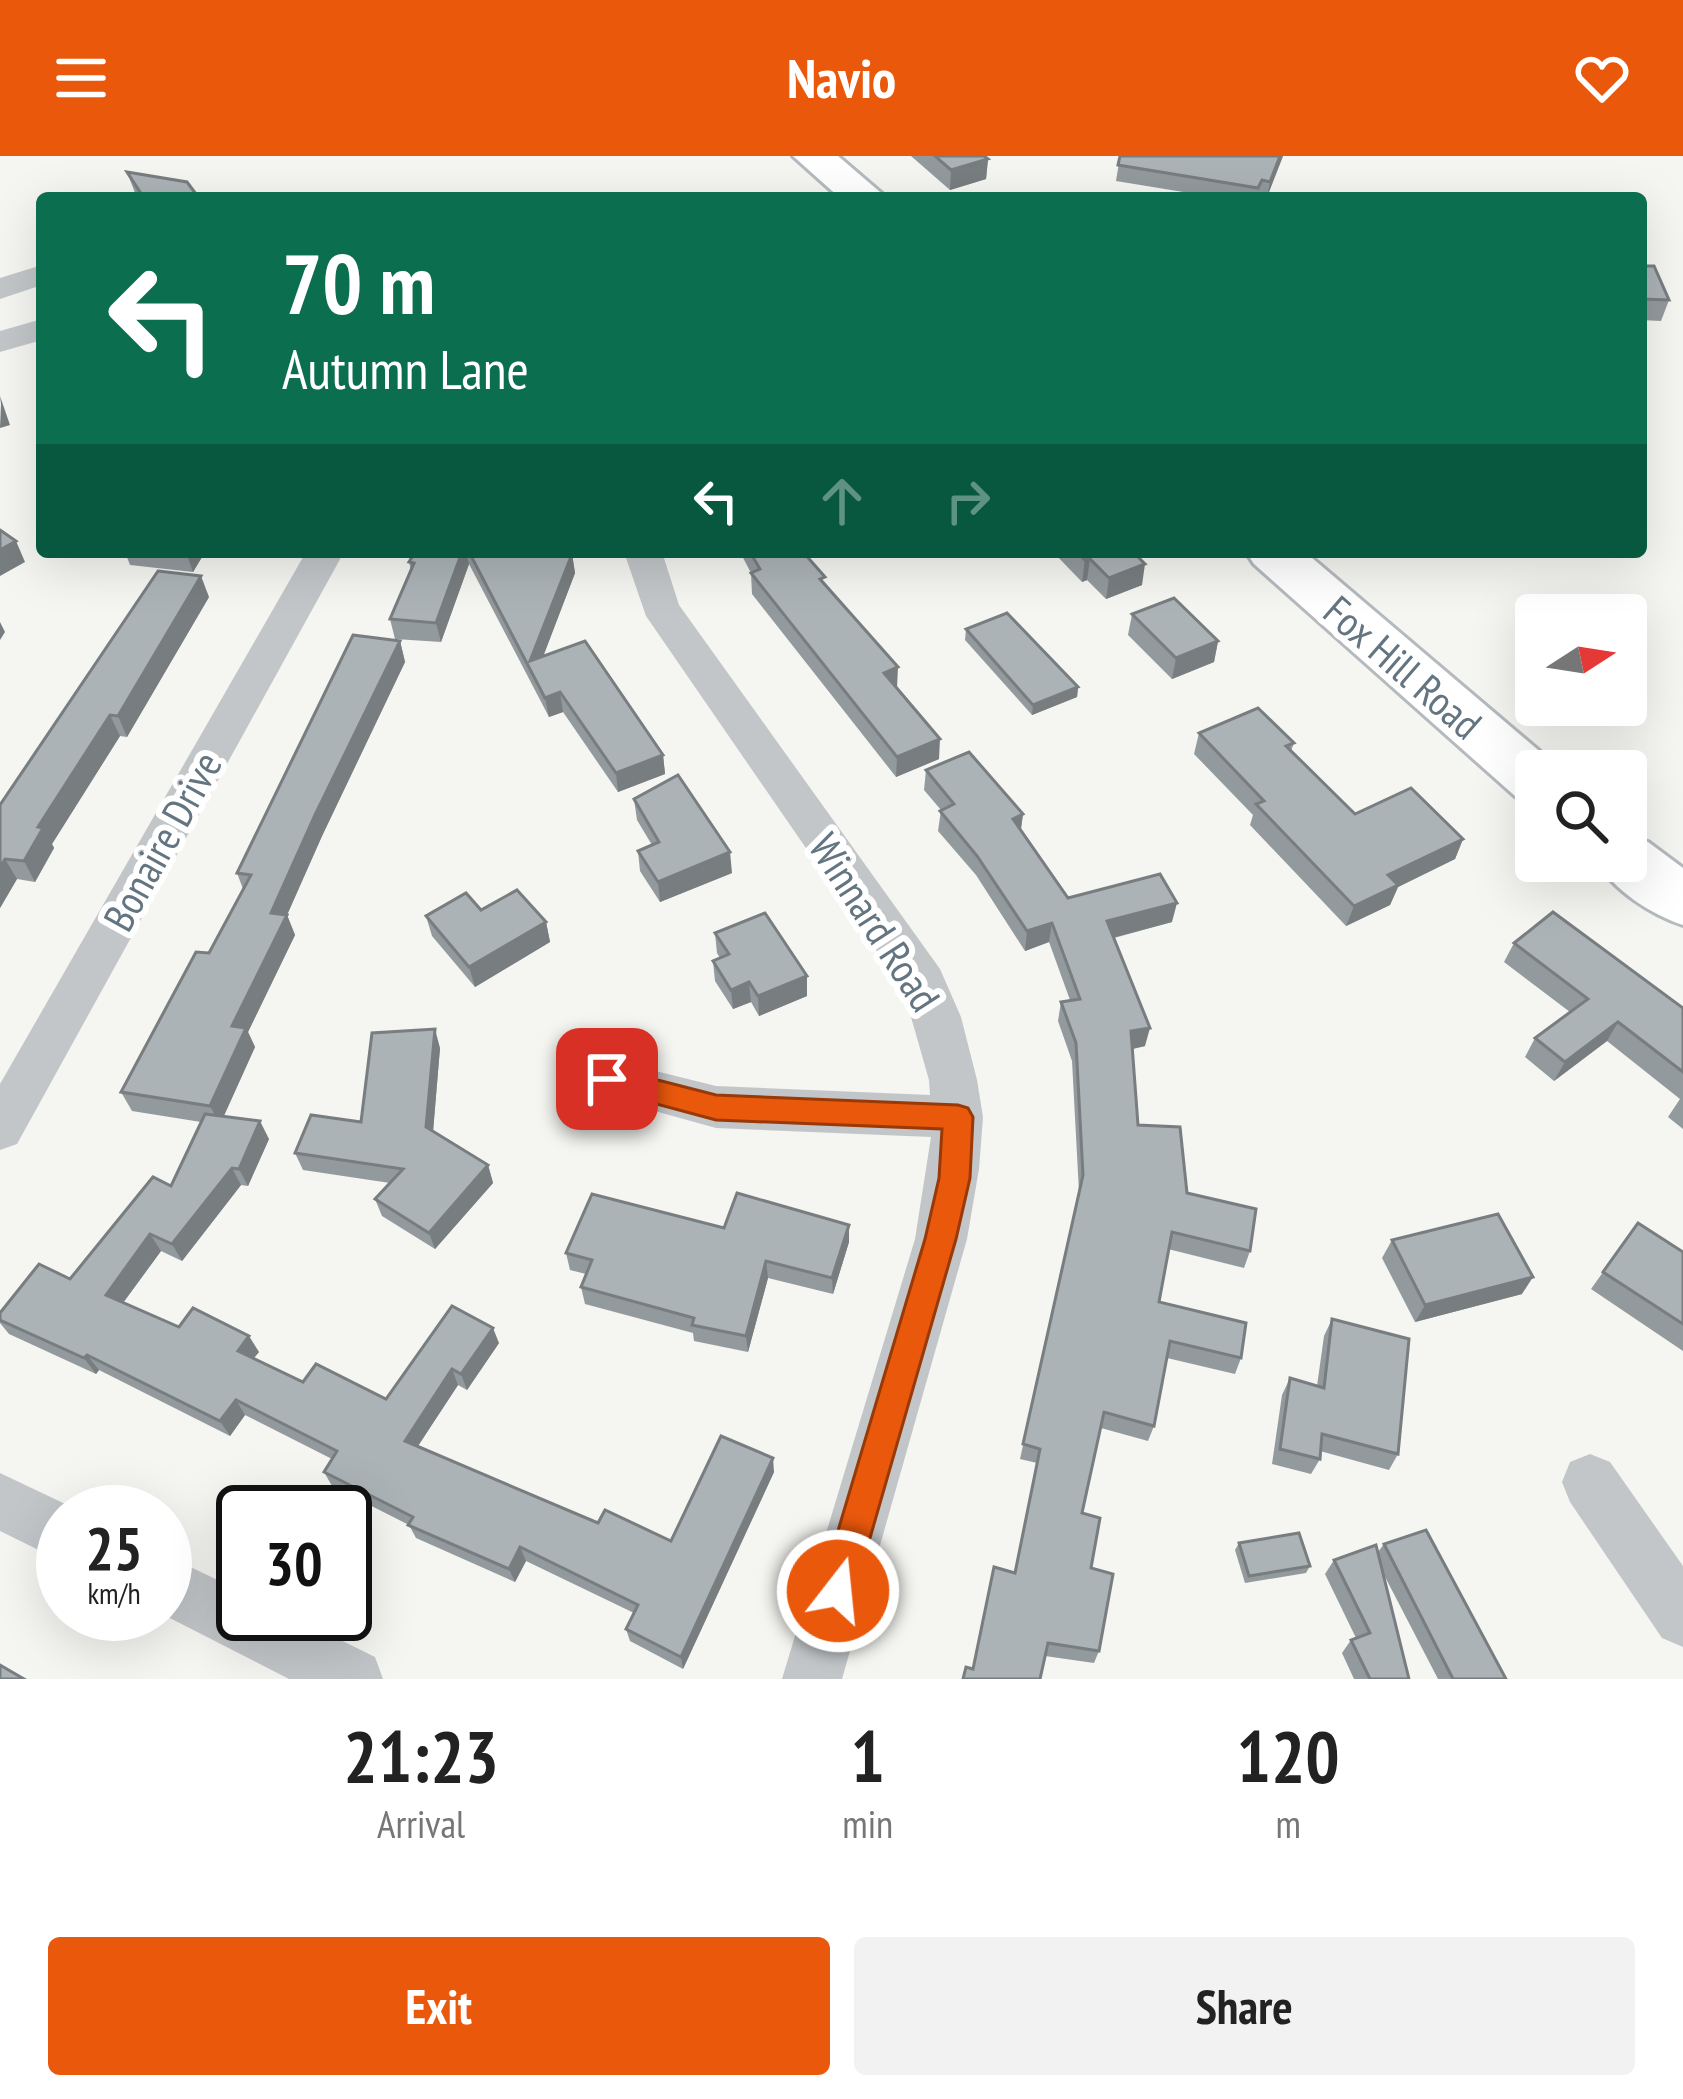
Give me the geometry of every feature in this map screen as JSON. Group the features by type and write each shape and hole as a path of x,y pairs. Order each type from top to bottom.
{"main road":[{"path":"813,156 858,192"},
{"name":"Fox Hill Road","path":"1279,558 1515,763"},
{"path":"1647,874 1683,901"}],"street":[{"path":"0,289 36,276"},
{"path":"0,342 36,331"},
{"name":"Bonaire Drive","path":"0,1130 322,558"},
{"name":"Winnard Road","path":"645,558 660,607 924,982 949,1045 958,1117 954,1178 941,1239 812,1679"},
{"path":"607,1079 716,1107 958,1117"},
{"path":"1590,1482 1683,1617"},
{"path":"0,1501 36,1519"},
{"path":"192,1598 353,1679"}],"building":[{"path":"935,156 984,156 988,159 951,170"},
{"path":"1120,156 1280,156 1270,182 1262,180 1258,188 1118,165"},
{"path":"127,172 187,182 194,192 140,192"},
{"path":"1647,266 1654,266 1669,300 1647,299"},
{"path":"0,530 16,541 0,550"},
{"path":"411,558 460,558 436,623 390,619 414,563 409,562"},
{"path":"472,558 570,558 530,661 585,641 663,755 616,773 560,692 545,698"},
{"path":"754,558 808,558 825,577 820,579 898,667 884,673 940,739 897,757 751,573 760,569"},
{"path":"1083,558 1139,558 1145,564 1109,578 1090,559"},
{"path":"158,571 201,576 118,716 110,715 38,827 43,828 24,861 5,859 0,868 0,805"},
{"path":"1174,598 1218,641 1176,658 1132,614"},
{"path":"1007,613 1078,687 1033,705 966,629"},
{"path":"353,635 400,641 271,913 287,915 232,1026 246,1028 210,1106 121,1092 196,952 209,953 251,875 237,873"},
{"path":"1258,708 1294,743 1286,746 1355,814 1411,788 1463,839 1388,875 1398,885 1354,906 1256,804 1264,801 1199,733"},
{"path":"969,752 1023,814 1013,819 1068,898 1160,874 1177,903 1107,921 1150,1028 1131,1031 1138,1125 1180,1127 1187,1193 1256,1209 1250,1251 1172,1232 1159,1302 1246,1323 1241,1358 1170,1341 1154,1426 1104,1412 1082,1513 1100,1518 1091,1568 1113,1574 1099,1651 1048,1643 1040,1679 963,1679 966,1667 973,1669 994,1567 1015,1573 1040,1449 1023,1444 1083,1175 1076,1043 1061,1002 1080,999 1052,923 1027,931 940,811 954,804 926,770"},
{"path":"678,775 730,852 658,882 638,851 659,842 634,799"},
{"path":"517,890 546,922 469,967 426,916 466,893 481,910"},
{"path":"1553,912 1683,1008 1683,1072 1618,1022 1565,1062 1535,1038 1588,999 1514,943"},
{"path":"765,913 807,976 758,996 749,982 731,990 713,961 729,954 715,933"},
{"path":"435,1029 426,1127 488,1165 429,1233 375,1199 403,1169 295,1153 311,1115 361,1122 372,1033"},
{"path":"205,1114 260,1121 239,1169 232,1168 172,1244 150,1234 106,1295 179,1327 193,1308 249,1336 238,1351 303,1382 316,1364 386,1399 452,1306 493,1328 461,1374 452,1369 405,1441 598,1523 605,1510 671,1541 721,1436 773,1458 681,1657 626,1629 638,1605 520,1547 509,1569 408,1525 413,1517 372,1496 372,1485 350,1485 324,1472 337,1451 236,1400 220,1421 87,1355 84,1358 0,1320 0,1313 39,1264 70,1279 153,1177 171,1186"},
{"path":"737,1193 849,1225 832,1278 766,1261 746,1336 692,1325 694,1318 581,1287 592,1260 566,1253 592,1194 724,1228"},
{"path":"1498,1214 1533,1277 1425,1305 1392,1240"},
{"path":"1638,1223 1683,1252 1683,1324 1603,1272"},
{"path":"1332,1319 1409,1339 1398,1454 1322,1434 1320,1459 1280,1449 1290,1378 1324,1388"},
{"path":"1426,1530 1506,1679 1453,1679 1384,1544"},
{"path":"1299,1533 1310,1566 1249,1576 1239,1543"},
{"path":"1376,1545 1409,1679 1370,1679 1351,1640 1370,1633 1334,1560"},
{"path":"0,1665 24,1679 0,1679"}],"route":[{"path":"607,1079 716,1107 958,1117 954,1178 941,1239 838,1591"}]}
